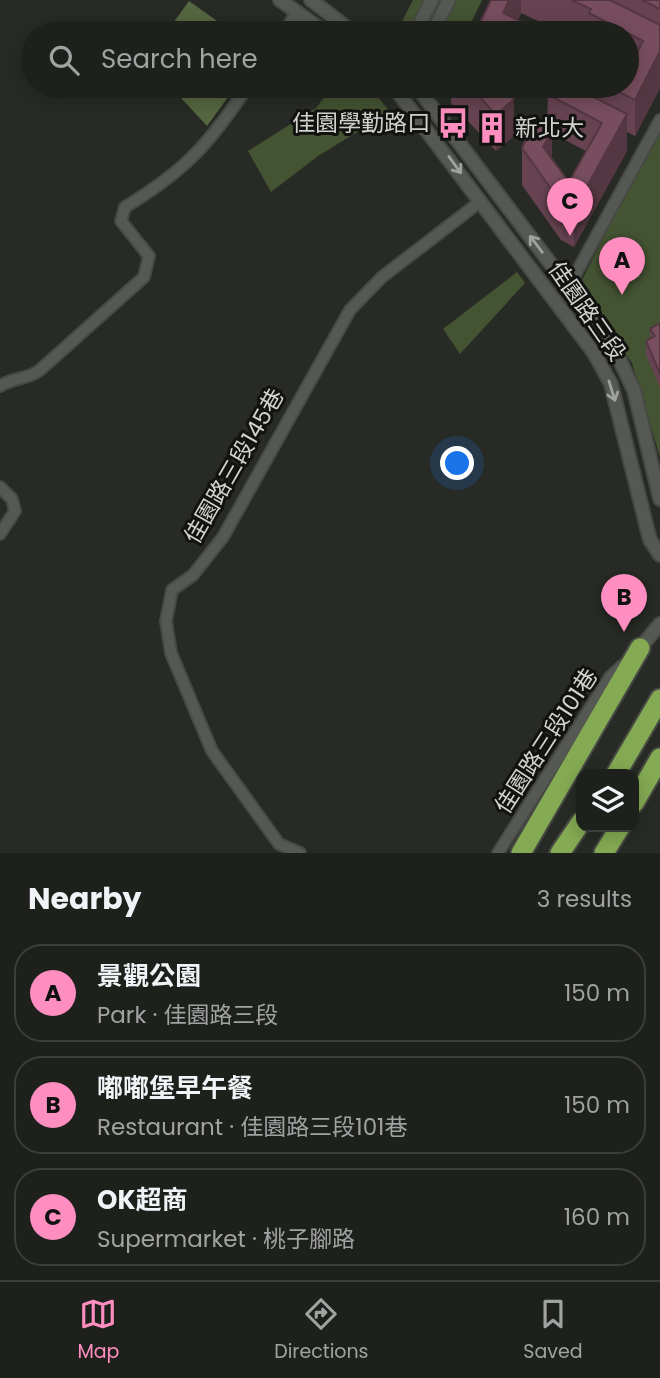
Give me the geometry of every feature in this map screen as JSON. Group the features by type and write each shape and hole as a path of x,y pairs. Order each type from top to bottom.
{"highway":[{"path":"521,853 640,648"},
{"path":"618,769 660,699"},
{"path":"639,794 660,758"},
{"path":"560,853 576,829"},
{"path":"570,853 583,832"},
{"path":"604,853 617,832"}],"street":[{"path":"280,0 310,21"},
{"path":"311,0 338,21"},
{"path":"421,21 432,0"},
{"path":"438,21 449,0"},
{"path":"291,21 297,11"},
{"path":"0,386 12,378 29,378 40,370 144,277 149,256 121,221 125,207 160,186 194,158 239,98"},
{"name":"佳園路三段","path":"405,98 594,353 611,384 650,540 660,555"},
{"name":"佳園路三段","path":"425,98 613,346 634,390 655,463 660,499"},
{"path":"569,286 660,120"},
{"name":"佳園路三段145巷","path":"300,853 279,844 212,751 171,653 166,621 172,590 193,575 223,537 350,310 382,276 481,201"},
{"path":"0,487 12,499 15,511 0,534"},
{"name":"佳園路三段101巷","path":"498,853 610,677 660,624"}],"green space":[{"path":"413,0 424,0 414,21 402,21"},
{"path":"456,0 482,0 472,21 446,21"},
{"path":"189,1 217,21 175,21"},
{"path":"181,98 227,98 207,126"},
{"path":"324,98 379,98 390,112 318,156 271,192 248,151 316,108"},
{"path":"660,124 660,457 632,363 579,286"},
{"path":"517,272 525,283 460,354 443,329"}],"building":[{"path":"491,0 509,0 503,13 520,21 481,21"},
{"path":"571,0 610,0 660,25 660,51 639,92 639,49 643,41 639,39 639,21 604,21 589,13 591,9"},
{"path":"642,0 660,0 660,9"},
{"path":"481,98 513,98 514,99 496,115"},
{"path":"555,98 596,98 627,114 574,210 561,203 522,148 535,120 552,131 543,147 569,182 602,123"},
{"path":"660,323 660,374 646,341 655,336 650,329"}],"place":[{"name":"佳園學勤路口","path":"453,123"},
{"name":"新北大","path":"492,128"},
{"name":"OK超商","path":"570,236"},
{"name":"景觀公園","path":"622,295"},
{"name":"嘟嘟堡早午餐","path":"624,632"}]}
